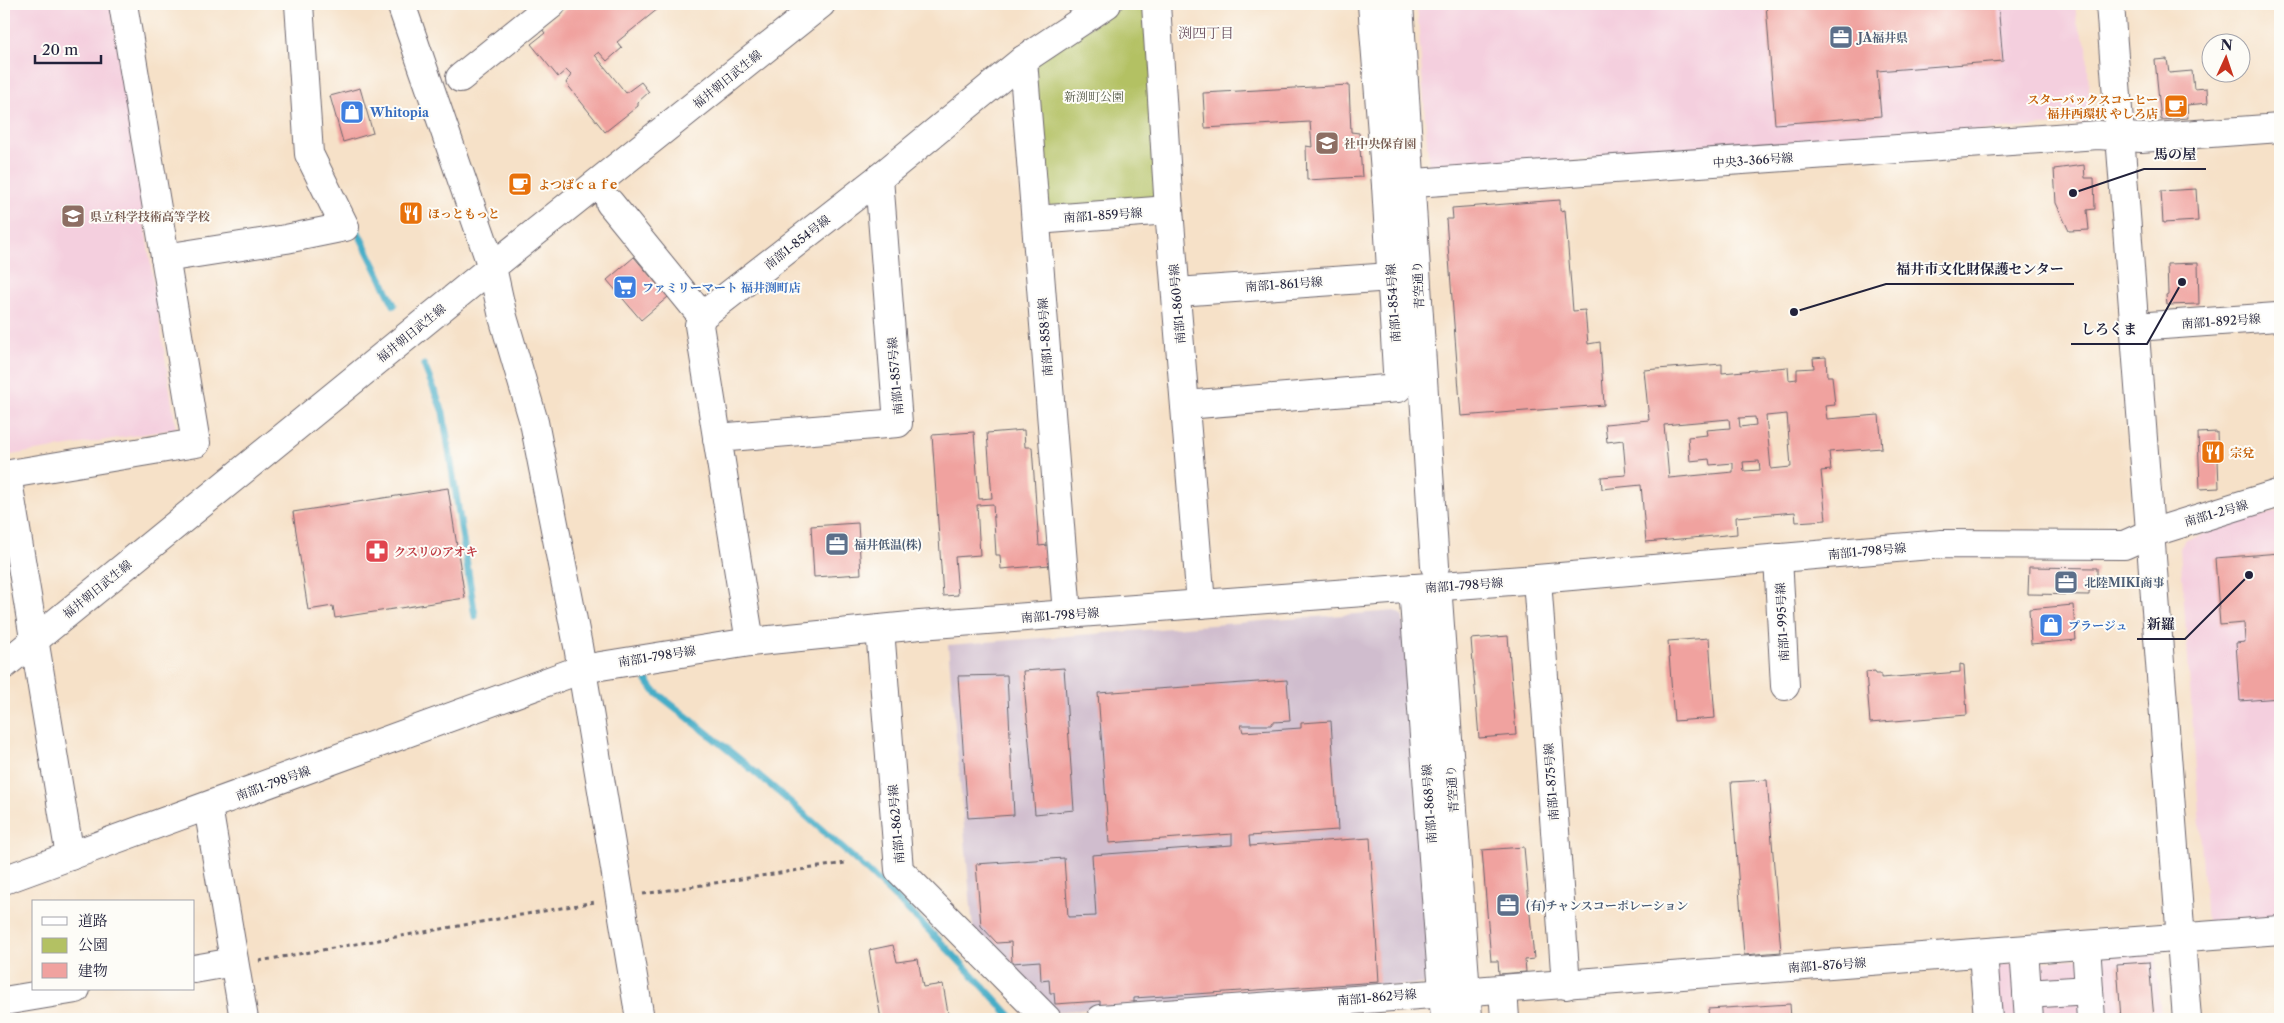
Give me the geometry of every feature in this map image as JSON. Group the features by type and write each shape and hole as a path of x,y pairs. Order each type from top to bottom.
{"street":[{"path":"70,856 35,640 5,475 196,443 123,4"},
{"path":"165,258 345,227 309,154 299,4"},
{"path":"401,4 492,267 503,317 534,422 582,669 640,1019"},
{"path":"460,78 552,4"},
{"name":"福井朝日武生線","path":"4,665 492,267 821,4"},
{"name":"南部1-860号線","path":"1156,4 1169,210 1201,604"},
{"name":"南部1-854号線","path":"1185,405 1398,388 1391,276 1399,185 1372,4"},
{"name":"青空通り","path":"1400,4 1399,185 1435,566"},
{"path":"2110,4 2187,1019"},
{"name":"南部1-854号線","path":"702,316 1092,7"},
{"name":"南部1-858号線","path":"1023,60 1067,614"},
{"name":"中央3-366号線","path":"1399,185 2098,135 2141,138 2280,128"},
{"name":"南部1-857号線","path":"717,438 898,423 878,178"},
{"path":"610,203 702,316 700,325 750,642"},
{"name":"南部1-859号線","path":"1036,220 1169,210"},
{"name":"南部1-861号線","path":"1177,292 1391,276"},
{"name":"南部1-892号線","path":"2135,327 2277,317"},
{"name":"南部1-2号線","path":"2151,533 2280,493"},
{"name":"南部1-798号線","path":"4,880 582,669 750,642 880,629 1537,579 1942,544 2124,545 2151,533"},
{"name":"南部1-995号線","path":"1778,558 1785,686"},
{"name":"南部1-875号線","path":"1537,579 1566,985"},
{"name":"南部1-868号線","path":"1413,588 1461,997 1445,1019"},
{"name":"青空通り","path":"1438,598 1461,997"},
{"name":"南部1-862号線","path":"880,629 899,870 1047,1019"},
{"path":"208,807 244,1019"},
{"name":"南部1-876号線","path":"1503,989 1984,954 2181,936 2280,930"},
{"path":"2086,945 2091,1019"},
{"path":"2024,950 2028,1007 2089,990"},
{"path":"1984,954 1988,1019"},
{"path":"195,969 234,962"},
{"path":"1503,989 1505,1019"},
{"name":"南部1-862号線","path":"1101,1019 1461,997 1503,989"},
{"path":"4,1002 70,990"}],"path":[{"path":"234,962 245,959 259,961 620,898 845,863"}],"shaded area":[{"name":"県立科学技術高等学校","path":"4,4 111,4 176,429 4,456"},
{"path":"1417,4 2075,4 2077,23 2087,45 2090,116 2084,123 1429,171"},
{"path":"2280,510 2280,920 2207,925 2180,548 2186,539"},
{"path":"1395,611 1403,616 1430,974 1423,984 1051,1012 973,930 948,645"},
{"path":"2151,953 2156,956 2161,1019 1998,1019 1994,972 2001,964"}],"green space":[{"name":"新渕町公園","path":"1126,4 1138,4 1147,9 1160,192 1153,202 1052,208 1044,199 1034,72 1038,61"}],"building":[{"path":"573,4 664,4 617,42 622,48 607,61 599,52 595,55 626,93 641,82 649,92 638,102 638,106 605,132 566,83 571,75 566,70 558,77 531,44 545,33 542,29"},
{"path":"1766,4 1998,4 2003,61 1877,71 1881,116 1775,124"},
{"path":"2167,59 2169,73 2192,71 2194,89 2207,88 2208,103 2187,105 2188,118 2161,120 2155,60"},
{"path":"1349,85 1351,132 1359,133 1362,177 1307,180 1306,146 1312,147 1310,122 1205,128 1203,93"},
{"path":"360,88 373,133 343,142 330,96"},
{"path":"2084,165 2085,178 2094,178 2095,209 2087,210 2089,230 2069,231 2056,203 2054,169"},
{"path":"2196,189 2198,221 2163,223 2161,191"},
{"path":"1560,200 1560,211 1565,210 1573,311 1585,310 1588,344 1600,342 1604,405 1461,416 1446,219 1453,219 1452,208"},
{"path":"634,257 668,297 641,320 607,280"},
{"path":"2198,263 2199,304 2167,305 2167,264"},
{"path":"1826,357 1827,376 1832,376 1835,405 1825,406 1827,419 1879,415 1882,448 1829,452 1831,470 1821,471 1826,520 1796,522 1795,512 1736,517 1737,534 1646,542 1641,485 1602,489 1601,477 1626,475 1623,440 1607,442 1605,424 1649,420 1644,370 1722,364 1722,373 1788,367 1789,380 1797,379 1797,369 1814,368 1813,358","holes":["1787,414 1791,467 1771,469 1766,416","1755,417 1756,425 1740,427 1739,418","1729,419 1730,428 1706,430 1707,435 1688,437 1690,461 1709,459 1710,465 1733,463 1733,472 1669,478 1664,425","1759,461 1760,470 1744,471 1743,462"]},
{"path":"1024,430 1025,447 1032,447 1039,546 1048,545 1050,565 1001,569 1000,555 996,555 993,504 977,505 980,555 955,557 958,595 943,596 932,435 974,432 979,499 992,498 987,433"},
{"path":"2217,432 2219,488 2200,489 2198,433"},
{"path":"448,488 465,598 335,618 333,606 308,610 293,512"},
{"path":"858,523 861,574 814,577 811,526"},
{"path":"2280,553 2280,698 2240,701 2236,643 2245,642 2244,623 2220,625 2215,558"},
{"path":"2029,567 2097,568 2097,577 2090,577 2089,595 2028,594"},
{"path":"2073,605 2076,640 2031,644 2029,609"},
{"path":"1508,636 1516,735 1479,738 1471,639"},
{"path":"1709,638 1715,718 1674,721 1668,641"},
{"path":"1960,664 1964,665 1967,715 1870,723 1866,672 1875,671 1876,674 1881,674 1881,678 1960,672"},
{"path":"1064,668 1074,810 1035,814 1023,671"},
{"path":"1007,675 1014,815 968,818 958,676"},
{"path":"1287,680 1290,721 1273,722 1271,725 1241,725 1243,732 1301,728 1301,723 1331,721 1338,830 1249,836 1250,846 1370,838 1379,982 1134,998 1134,1004 1100,1006 1100,1001 1055,1004 1054,993 1050,993 1049,980 1041,981 1040,961 1012,963 1011,942 997,943 981,926 976,864 1064,858 1068,917 1096,916 1092,855 1232,845 1232,834 1109,843 1098,693"},
{"path":"1767,780 1781,952 1744,955 1731,782"},
{"path":"1524,847 1534,959 1525,960 1526,972 1499,974 1498,961 1491,961 1482,850"},
{"path":"893,945 897,962 918,959 923,987 943,984 949,1019 881,1019 869,950"},
{"path":"2149,962 2154,1019 2121,1019 2117,964"},
{"path":"1790,1004 1791,1019 1709,1019 1708,1009"}],"waterway":[{"path":"354,224 394,305"},
{"path":"424,365 443,412 475,616"},
{"path":"647,681 654,691 795,806 886,888 972,974 1013,1019"}],"place":[{"name":"JA福井県","path":"1841,37"},
{"name":"スターバックスコーヒー 福井西環状 やしろ店","path":"2176,106"},
{"name":"Whitopia","path":"352,112"},
{"name":"社中央保育園","path":"1327,143"},
{"name":"よつばｃａｆe","path":"520,184"},
{"name":"馬の屋","path":"2073,193"},
{"name":"ほっともっと","path":"411,213"},
{"name":"県立科学技術高等学校","path":"73,216"},
{"name":"しろくま","path":"2182,282"},
{"name":"ファミリーマート 福井渕町店","path":"625,287"},
{"name":"福井市文化財保護センター","path":"1794,312"},
{"name":"宗兌","path":"2213,452"},
{"name":"福井低温(株)","path":"837,544"},
{"name":"クスリのアオキ","path":"377,551"},
{"name":"新羅","path":"2249,575"},
{"name":"北陸MIKI商事","path":"2066,582"},
{"name":"プラージュ","path":"2051,625"},
{"name":"(有)チャンスコーポレーション","path":"1508,905"}],"district":[{"name":"渕四丁目","path":"1206,33"}]}
